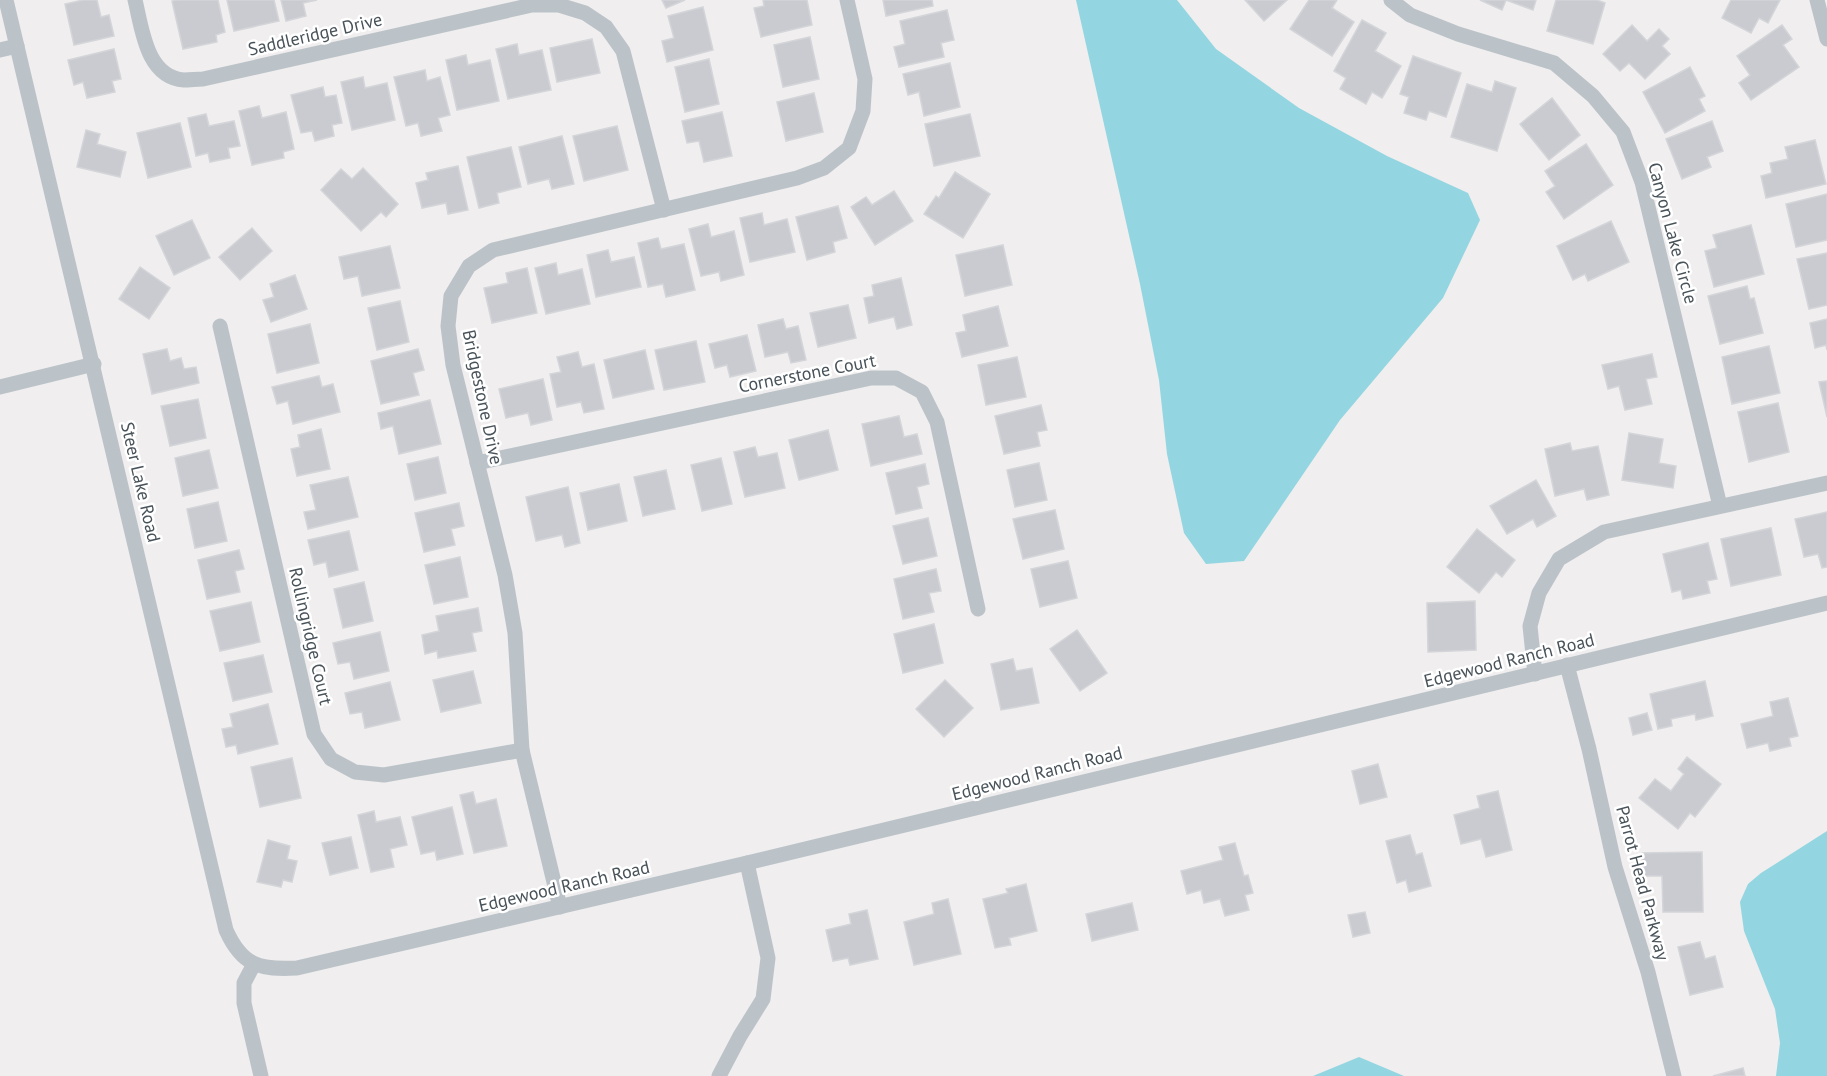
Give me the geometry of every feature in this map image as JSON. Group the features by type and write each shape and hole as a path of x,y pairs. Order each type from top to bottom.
{"street":[{"name":"Steer Lake Road","path":"6,0 94,364 226,930 238,951 254,964"},
{"name":"Saddleridge Drive","path":"135,0 147,50 161,70 181,80 203,79 532,5 559,4 585,13 606,27 623,51 664,210"},
{"name":"Bridgestone Drive","path":"560,907 522,750 515,633 505,575 453,365 448,326 451,296 470,266 493,250 797,178 824,168 849,148 863,111 865,79 847,0"},
{"name":"Canyon Lake Circle","path":"1391,0 1410,15 1458,34 1554,63 1593,96 1623,132 1642,182 1720,506"},
{"path":"1817,0 1827,39"},
{"path":"0,50 17,46"},
{"name":"Rollingridge Court","path":"220,326 314,734 331,759 355,772 384,775 522,750"},
{"path":"0,387 94,364"},
{"name":"Cornerstone Court","path":"477,463 871,378 896,378 922,392 937,422 978,609"},
{"path":"1535,674 1530,626 1539,593 1559,559 1604,532 1827,483"},
{"name":"Edgewood Ranch Road","path":"254,964 265,968 297,968 747,863 1827,603"},
{"name":"Parrot Head Parkway","path":"1567,665 1590,749 1615,867 1648,972 1674,1076"},
{"path":"719,1076 763,999 768,958 747,863"},
{"path":"254,964 243,983 244,1003 261,1076"}],"water":[{"path":"1076,0 1177,0 1216,49 1299,108 1387,156 1468,193 1480,220 1443,298 1340,420 1244,561 1206,564 1184,533 1167,454 1159,380 1140,284"},
{"path":"1827,831 1827,1076 1776,1076 1780,1043 1775,1009 1744,931 1740,902 1748,884 1761,873"},
{"path":"1359,1057 1404,1076 1313,1076"}],"building":[{"path":"97,0 101,17 109,15 114,36 74,45 65,4"},
{"path":"218,0 225,32 216,35 217,42 183,49 172,1"},
{"path":"227,0 274,0 279,21 234,31"},
{"path":"281,0 317,0 303,3 306,16 286,21"},
{"path":"662,0 685,0 666,8"},
{"path":"763,0 807,0 812,25 761,37 754,8 764,6"},
{"path":"883,0 932,0 933,6 886,16"},
{"path":"1245,0 1287,0 1264,21"},
{"path":"1309,0 1337,0 1332,8 1354,22 1332,56 1290,29"},
{"path":"1480,0 1506,0 1502,10"},
{"path":"1506,0 1536,0 1533,10"},
{"path":"1556,0 1597,0 1605,3 1593,44 1547,31"},
{"path":"1731,0 1780,0 1768,23 1759,18 1751,33 1722,18"},
{"path":"703,7 713,50 667,62 662,41 674,38 668,16"},
{"path":"947,10 954,40 941,43 944,57 899,67 894,47 905,44 900,21"},
{"path":"1362,20 1386,33 1375,51 1401,66 1382,98 1372,92 1366,104 1340,89 1346,78 1334,71"},
{"path":"1632,25 1647,41 1659,29 1669,39 1662,46 1670,54 1645,79 1629,63 1620,71 1603,54"},
{"path":"1782,25 1792,39 1783,45 1799,67 1751,100 1739,83 1750,75 1737,56"},
{"path":"810,37 819,79 783,87 774,45"},
{"path":"592,39 600,73 557,82 550,48"},
{"path":"517,44 519,55 542,50 551,90 508,99 496,49"},
{"path":"114,49 121,79 112,81 115,92 87,98 83,82 74,85 68,60"},
{"path":"466,55 468,65 490,60 499,101 457,110 446,60"},
{"path":"1413,56 1461,73 1446,117 1429,111 1426,120 1404,113 1409,97 1400,94"},
{"path":"709,59 719,104 685,112 675,67"},
{"path":"950,63 960,107 924,116 919,92 908,95 903,74"},
{"path":"1690,67 1705,96 1699,99 1705,111 1665,133 1643,92"},
{"path":"425,70 427,81 440,77 450,115 438,118 442,131 421,136 418,123 406,126 394,77"},
{"path":"363,77 365,88 387,83 395,120 352,130 341,82"},
{"path":"1495,81 1516,88 1497,151 1451,137 1467,84 1492,92"},
{"path":"323,87 325,97 336,95 342,123 332,125 334,136 315,141 312,131 301,133 291,95"},
{"path":"814,93 823,132 786,141 777,102"},
{"path":"1552,98 1580,135 1549,160 1520,124"},
{"path":"259,106 262,118 286,112 294,149 283,152 284,158 252,165 239,111"},
{"path":"722,112 732,156 704,162 699,141 687,143 682,121"},
{"path":"206,114 209,126 234,121 240,146 228,148 230,158 210,162 208,153 196,156 188,118"},
{"path":"970,114 980,156 934,166 925,124"},
{"path":"1712,121 1723,151 1707,157 1711,167 1682,179 1666,139"},
{"path":"180,123 191,167 148,178 137,133"},
{"path":"617,126 628,170 584,181 573,136"},
{"path":"86,130 100,134 97,144 126,152 120,177 77,167"},
{"path":"562,136 574,184 552,189 549,179 528,184 519,147"},
{"path":"1815,140 1826,184 1766,198 1761,176 1772,173 1770,163 1788,159 1785,147"},
{"path":"1586,144 1613,185 1564,219 1546,192 1555,186 1545,171"},
{"path":"511,147 521,187 497,193 499,203 479,208 467,157"},
{"path":"458,166 468,210 448,214 446,203 422,208 416,183 428,180 426,173"},
{"path":"363,168 398,204 386,217 381,212 361,231 321,190 341,169 352,179"},
{"path":"955,172 990,194 963,238 924,214 936,196 939,198"},
{"path":"894,191 913,221 875,245 851,207 866,197 872,205"},
{"path":"1827,194 1827,240 1796,247 1786,204"},
{"path":"838,206 847,238 833,242 835,252 807,260 796,217"},
{"path":"762,213 764,225 787,219 795,252 750,262 740,218"},
{"path":"192,220 210,258 174,275 156,236"},
{"path":"1611,221 1629,262 1588,281 1585,274 1573,280 1557,246"},
{"path":"708,224 711,237 734,231 744,275 721,281 719,272 701,276 689,229"},
{"path":"1751,225 1764,274 1714,287 1705,251 1717,248 1713,235"},
{"path":"252,228 272,251 240,280 219,257"},
{"path":"658,238 661,249 684,244 695,290 666,297 663,284 648,287 638,243"},
{"path":"1003,245 1012,285 965,296 956,255"},
{"path":"390,246 400,288 362,296 358,276 344,279 339,257"},
{"path":"608,250 611,262 634,257 641,287 596,297 587,255"},
{"path":"1827,253 1827,305 1809,309 1797,259"},
{"path":"556,263 558,275 582,269 590,304 546,314 535,268"},
{"path":"140,267 170,288 149,319 119,299"},
{"path":"527,268 537,313 492,323 484,288 508,283 506,273"},
{"path":"295,275 307,309 271,322 263,300 274,297 270,284"},
{"path":"901,278 912,325 897,329 894,317 869,323 864,298 874,296 872,285"},
{"path":"1747,286 1750,299 1754,298 1763,333 1720,344 1708,296"},
{"path":"400,301 409,342 377,350 368,308"},
{"path":"848,305 856,338 818,347 810,313"},
{"path":"998,306 1008,346 962,357 956,333 966,331 963,315"},
{"path":"783,319 786,329 798,326 806,360 791,363 788,352 765,357 758,325"},
{"path":"1827,319 1827,350 1826,345 1815,348 1810,323"},
{"path":"310,324 319,363 277,373 268,334"},
{"path":"747,335 756,371 730,377 727,365 715,368 709,344"},
{"path":"696,341 705,382 664,390 655,350"},
{"path":"1769,346 1780,393 1732,404 1722,357"},
{"path":"167,349 170,361 181,358 184,369 196,367 199,383 152,394 143,354"},
{"path":"418,349 424,370 413,373 419,395 381,404 371,361"},
{"path":"645,350 654,389 613,398 604,360"},
{"path":"578,352 582,367 594,364 604,409 584,413 581,402 557,407 550,374 561,372 557,357"},
{"path":"1652,354 1657,377 1646,379 1652,404 1625,410 1619,386 1608,389 1602,365"},
{"path":"1017,357 1026,397 986,405 978,365"},
{"path":"319,376 322,387 333,384 340,412 293,424 288,401 277,404 272,387"},
{"path":"543,379 552,420 531,425 528,413 506,418 499,389"},
{"path":"1827,381 1827,417 1819,382"},
{"path":"198,399 206,438 170,446 161,406"},
{"path":"430,400 441,444 399,454 393,426 381,429 378,413"},
{"path":"1778,403 1789,452 1749,462 1738,412"},
{"path":"1041,405 1047,430 1037,432 1040,446 1004,454 995,416"},
{"path":"899,416 904,437 917,434 922,454 871,466 862,424"},
{"path":"321,429 330,469 297,476 291,449 300,447 298,435"},
{"path":"828,430 838,470 799,480 789,440"},
{"path":"1629,433 1663,439 1659,463 1676,466 1673,488 1622,480"},
{"path":"1570,443 1572,451 1598,446 1609,495 1587,500 1584,489 1555,496 1545,449"},
{"path":"755,447 758,457 777,453 785,488 745,497 734,452"},
{"path":"209,450 218,488 183,496 175,458"},
{"path":"438,457 446,493 415,500 407,464"},
{"path":"721,458 732,504 702,511 691,465"},
{"path":"1039,463 1047,500 1015,507 1007,470"},
{"path":"925,464 929,484 917,487 922,508 896,514 886,473"},
{"path":"666,470 675,509 643,516 634,477"},
{"path":"348,477 358,517 308,529 304,512 316,510 310,485"},
{"path":"1536,480 1556,516 1537,527 1533,519 1507,534 1490,506"},
{"path":"619,484 627,521 588,530 580,493"},
{"path":"568,487 580,543 565,547 562,535 536,541 526,497"},
{"path":"218,502 227,541 195,548 187,509"},
{"path":"459,503 464,526 451,529 455,545 424,552 415,513"},
{"path":"1055,510 1064,549 1023,559 1013,519"},
{"path":"1827,512 1827,567 1822,568 1818,554 1804,557 1795,519"},
{"path":"928,518 937,556 903,564 893,526"},
{"path":"1771,528 1781,575 1731,586 1721,539"},
{"path":"1477,529 1515,560 1502,577 1496,572 1479,593 1447,567"},
{"path":"349,531 358,570 329,577 326,562 314,565 308,540"},
{"path":"1708,543 1717,579 1707,581 1710,593 1683,599 1681,590 1672,592 1663,554"},
{"path":"239,550 244,569 235,571 240,592 207,599 198,560"},
{"path":"460,557 468,597 434,604 425,565"},
{"path":"1068,561 1077,598 1040,607 1031,569"},
{"path":"936,569 941,591 929,593 934,612 903,619 894,579"},
{"path":"364,582 373,621 343,628 334,589"},
{"path":"1475,601 1476,650 1428,652 1427,603"},
{"path":"251,602 260,642 220,651 210,611"},
{"path":"478,608 482,631 472,633 476,651 438,658 437,651 425,654 422,635 439,631 436,616"},
{"path":"934,624 943,663 903,673 894,634"},
{"path":"1077,630 1107,673 1080,691 1050,649"},
{"path":"380,632 389,671 354,679 350,662 338,664 333,643"},
{"path":"263,655 272,692 233,701 224,663"},
{"path":"1013,659 1016,671 1032,668 1039,703 1001,710 991,664"},
{"path":"473,671 481,703 441,712 433,680"},
{"path":"945,680 973,708 944,737 916,709"},
{"path":"1705,681 1713,716 1696,720 1695,714 1671,719 1672,726 1658,729 1650,694"},
{"path":"390,682 400,720 365,728 362,712 350,714 345,693"},
{"path":"1788,698 1798,736 1789,738 1791,746 1770,751 1768,743 1747,748 1741,724 1773,716 1770,702"},
{"path":"268,704 278,744 238,754 236,745 226,747 222,729 233,727 230,714"},
{"path":"1647,713 1652,730 1633,735 1629,718"},
{"path":"1687,757 1721,784 1695,817 1690,813 1678,829 1639,798 1655,779 1671,791 1684,774 1678,769"},
{"path":"292,758 301,798 260,807 251,767"},
{"path":"1378,764 1387,797 1360,804 1352,771"},
{"path":"1498,791 1512,850 1486,857 1481,839 1461,844 1454,815 1480,808 1477,796"},
{"path":"473,792 476,804 496,799 507,846 474,853 460,795"},
{"path":"452,807 463,854 437,860 435,851 421,854 412,817"},
{"path":"374,811 376,822 400,817 407,845 390,849 394,867 371,872 358,815"},
{"path":"1410,835 1416,855 1422,853 1431,886 1409,892 1406,880 1397,883 1386,841"},
{"path":"351,837 358,868 330,875 322,843"},
{"path":"268,840 290,846 287,859 297,861 292,882 283,880 281,887 257,882"},
{"path":"1235,843 1244,876 1248,875 1253,893 1245,895 1249,910 1225,916 1220,899 1204,903 1201,890 1187,894 1181,871 1223,860 1219,847"},
{"path":"1702,852 1703,912 1663,912 1662,876 1642,876 1642,853"},
{"path":"1026,884 1037,931 1009,938 1011,945 995,948 983,899 1008,893 1006,889"},
{"path":"948,899 961,954 914,965 904,922 934,914 932,903"},
{"path":"1132,903 1138,930 1092,941 1086,914"},
{"path":"867,910 878,959 850,965 848,958 833,961 826,930 851,924 849,914"},
{"path":"1365,912 1370,933 1353,937 1348,915"},
{"path":"1700,942 1705,959 1715,956 1723,987 1690,995 1678,947"},
{"path":"1743,1068 1745,1076 1713,1076"}]}
